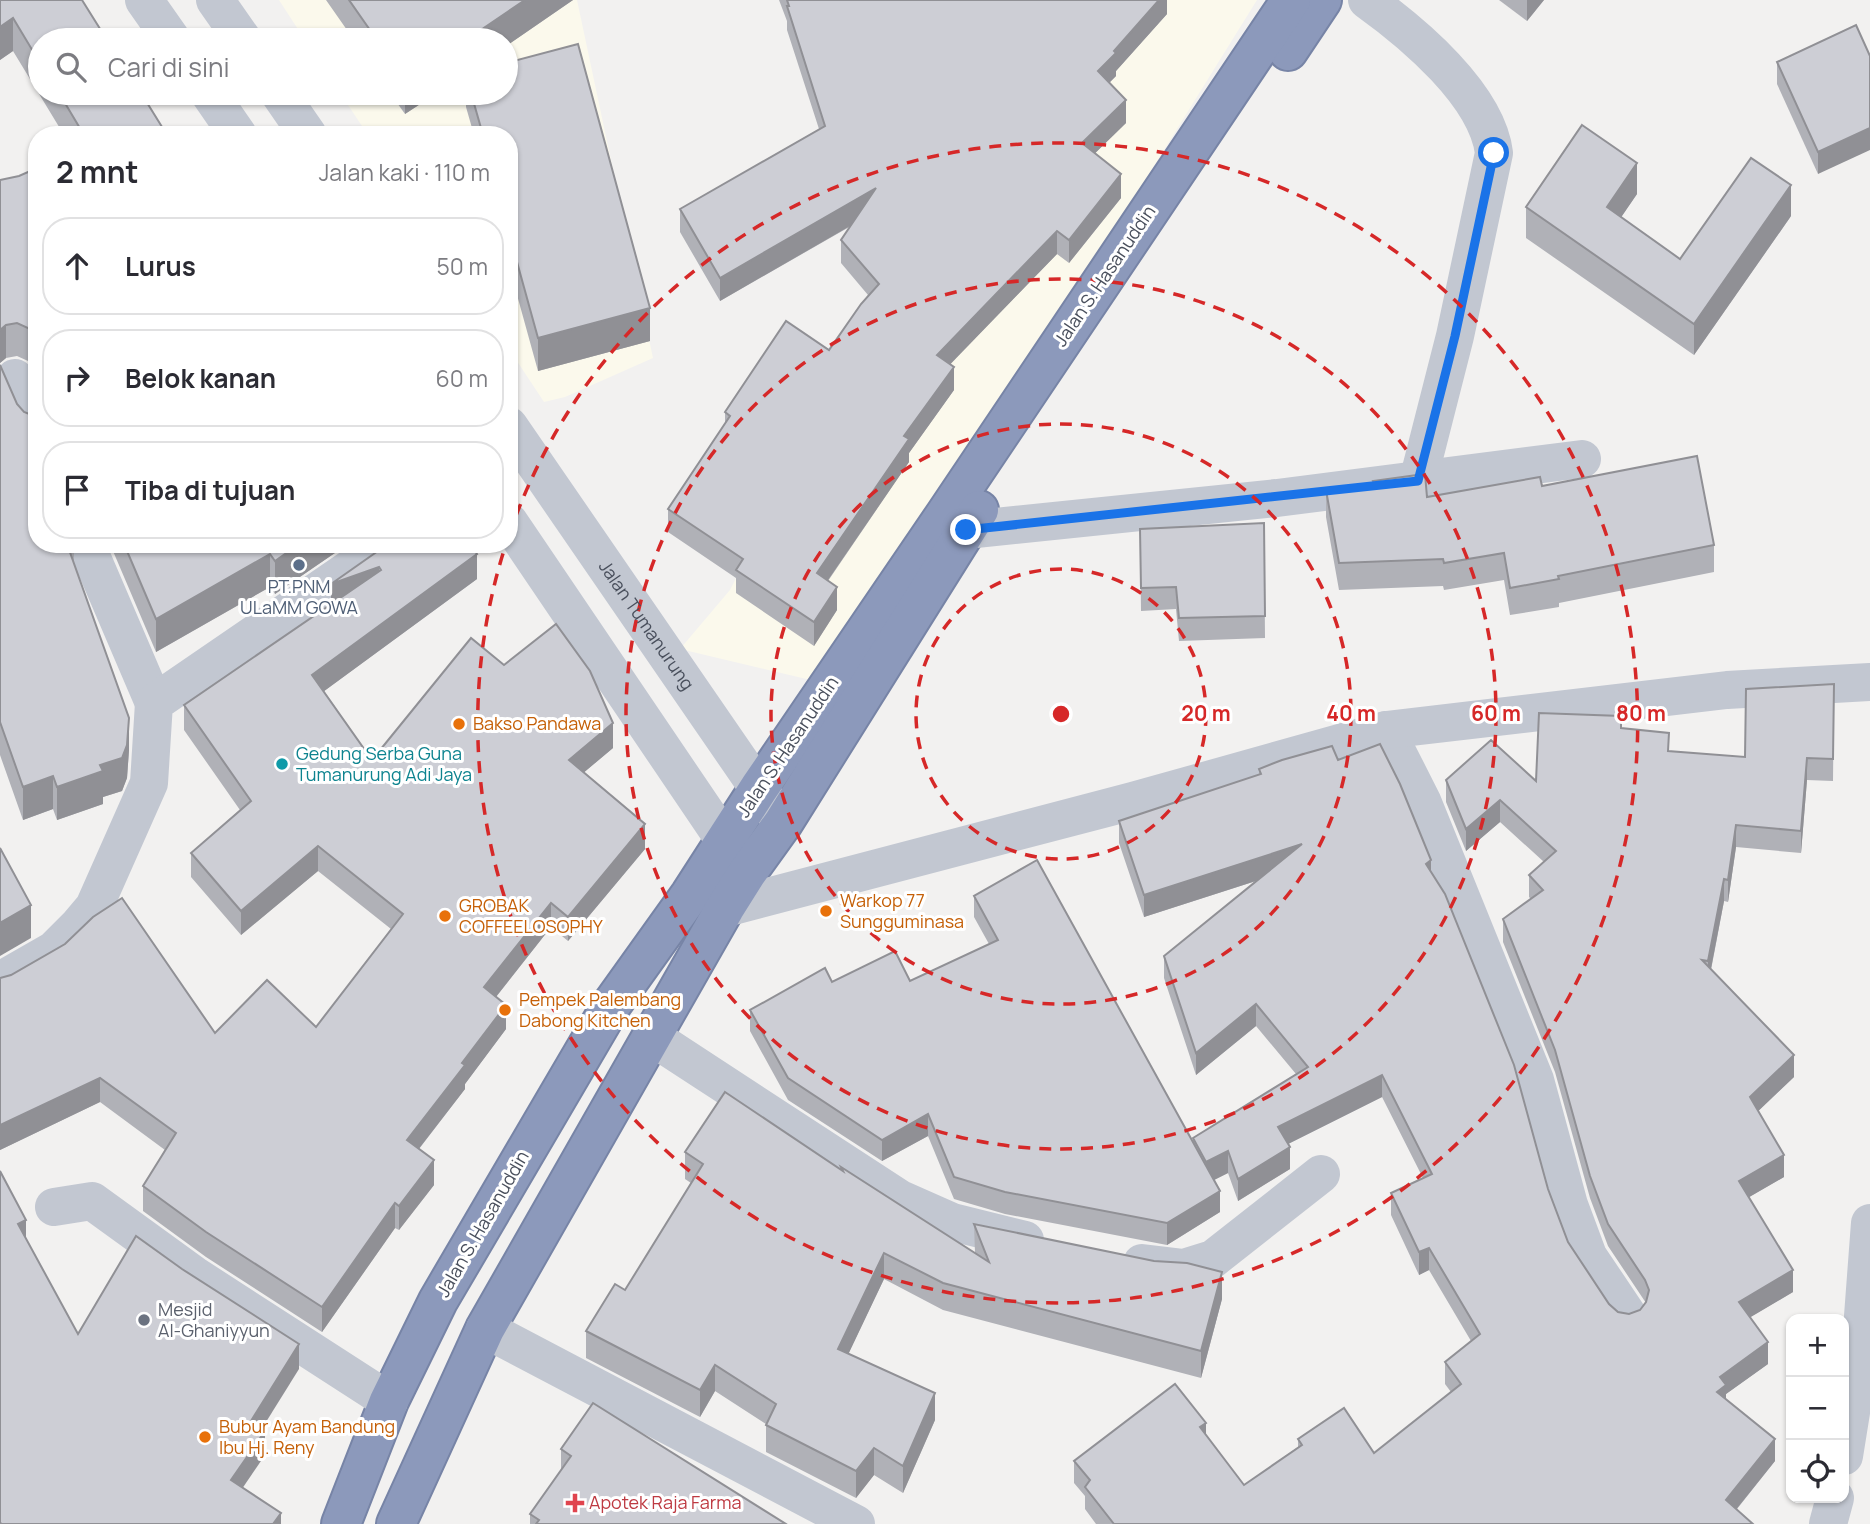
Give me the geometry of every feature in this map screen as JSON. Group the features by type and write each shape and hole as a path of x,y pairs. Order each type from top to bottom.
{"highway":[{"name":"Jalan S. Hasanuddin","path":"341,1524 389,1401 438,1301 612,1004 726,842 759,788 1291,0"},
{"name":"Jalan S. Hasanuddin","path":"396,1524 485,1329 725,908 783,823 966,530 1322,0"}],"street":[{"path":"144,0 164,28"},
{"path":"215,0 235,28"},
{"path":"1367,0 1392,18 1465,89 1488,128 1494,153 1455,336 1418,481"},
{"path":"217,105 232,126"},
{"path":"287,105 302,126"},
{"path":"15,378 28,408"},
{"name":"Jalan Tumanurung","path":"518,439 783,823"},
{"path":"966,530 1418,481 1583,459"},
{"path":"518,535 747,873"},
{"path":"0,981 54,950 94,907 149,783 153,703 90,553"},
{"path":"153,703 373,553"},
{"path":"725,908 1133,801 1386,730 1727,690 1870,682"},
{"path":"1386,730 1422,801 1535,1080 1569,1205 1588,1256 1626,1314"},
{"path":"652,1037 900,1199 952,1222 1053,1245"},
{"path":"1105,1256 1184,1268 1213,1259 1321,1174"},
{"path":"54,1207 92,1201 194,1275 389,1401"},
{"path":"1847,1440 1860,1356 1870,1223"},
{"path":"485,1329 856,1524"},
{"path":"1829,1524 1834,1503"}],"shaded area":[{"path":"279,0 577,0 653,358 565,397 544,402 518,363 518,126 362,126 348,105 518,105 518,28 297,28"},
{"path":"1068,0 1257,0 832,685 680,649 730,590 885,283"}],"building":[{"path":"0,0 82,0 100,28 28,28 28,43 13,18 0,27"},
{"path":"349,0 525,0 484,28 369,28"},
{"path":"787,0 1159,0 1098,71 1126,100 1082,143 1121,174 1069,240 1057,231 937,355 954,367 904,436 909,439 817,573 837,587 814,622 736,570 743,559 668,509 730,416 725,412 786,321 829,350 861,304 879,284 841,240 876,188 720,278 680,209 825,126"},
{"path":"1856,25 1870,56 1870,128 1818,152 1777,62"},
{"path":"578,44 650,308 538,338 518,266 518,126 480,126 474,105 518,105 518,60"},
{"path":"66,105 148,105 161,126 79,126"},
{"path":"1582,125 1637,163 1607,207 1680,259 1751,158 1791,185 1694,324 1526,207"},
{"path":"28,172 28,328 17,323 6,325 0,330 0,180"},
{"path":"0,365 17,404 28,414 28,553 70,553 129,718 127,745 122,758 100,765 103,771 57,787 53,776 23,787 0,722"},
{"path":"1697,456 1714,545 1510,588 1504,553 1444,563 1443,559 1339,563 1326,490 1425,474 1427,497 1540,477 1542,486"},
{"path":"1264,523 1265,616 1179,618 1176,587 1141,588 1140,529"},
{"path":"128,553 286,553 275,561 270,554 156,619"},
{"path":"375,553 477,554 312,675 372,760 471,638 504,665 556,624 590,671 613,723 569,760 645,824 568,917 551,903 484,987 506,1005 462,1063 465,1065 407,1140 434,1160 399,1206 395,1203 322,1307 206,1232 143,1186 176,1133 100,1078 0,1125 0,978 11,975 65,944 93,917 122,898 215,1033 267,980 316,1027 403,914 318,846 241,911 191,853 251,801 184,705 381,570 379,567 331,584"},
{"path":"1834,684 1833,759 1807,758 1801,831 1736,825 1728,880 1724,879 1708,961 1702,960 1794,1055 1750,1097 1784,1155 1739,1181 1793,1270 1739,1302 1768,1342 1720,1377 1726,1385 1717,1392 1775,1439 1726,1500 1753,1524 1114,1524 1085,1487 1090,1480 1074,1461 1175,1384 1206,1423 1200,1427 1244,1485 1302,1445 1298,1439 1344,1408 1374,1453 1461,1384 1445,1362 1480,1334 1429,1248 1419,1252 1391,1193 1432,1174 1382,1075 1278,1127 1290,1147 1238,1179 1228,1151 1206,1162 1193,1138 1308,1067 1256,1004 1196,1053 1164,956 1302,844 1144,895 1119,821 1261,774 1259,769 1282,760 1332,746 1338,760 1380,744 1400,784 1431,860 1426,864 1445,894 1514,1065 1548,1189 1568,1242 1609,1304 1618,1312 1629,1314 1640,1310 1646,1302 1649,1290 1608,1224 1590,1176 1555,1050 1503,919 1543,890 1529,875 1556,851 1500,800 1466,829 1446,780 1491,740 1536,781 1539,713 1621,716 1621,728 1669,733 1668,751 1745,757 1746,689"},
{"path":"0,848 31,905 0,923"},
{"path":"1037,860 1220,1191 1167,1223 1005,1192 954,1177 928,1114 882,1140 788,1078 750,1010 825,968 832,982 895,951 910,981 998,940 974,896"},
{"path":"725,1092 843,1171 841,1167 989,1262 974,1224 1154,1261 1187,1263 1222,1272 1201,1351 943,1283 884,1253 838,1349 935,1393 903,1466 874,1448 856,1471 766,1425 776,1404 715,1365 700,1390 586,1331 615,1284 625,1290 703,1164 685,1152"},
{"path":"0,1171 26,1220 18,1224 78,1334 136,1236 182,1269 299,1344 251,1421 265,1431 231,1480 281,1513 273,1524 1,1524"},
{"path":"593,1403 786,1524 536,1524 539,1520 530,1514 571,1456 561,1449"}],"place":[{"name":"PT.PNM ULaMM GOWA","path":"299,565"},
{"name":"Bakso Pandawa","path":"459,724"},
{"name":"Gedung Serba Guna Tumanurung Adi Jaya","path":"282,764"},
{"name":"Warkop 77 Sungguminasa","path":"826,911"},
{"name":"GROBAK COFFEELOSOPHY","path":"445,916"},
{"name":"Pempek Palembang Dabong Kitchen","path":"505,1010"},
{"name":"Mesjid Al-Ghaniyyun","path":"144,1320"},
{"name":"Bubur Ayam Bandung Ibu Hj. Reny","path":"205,1437"},
{"name":"Apotek Raja Farma","path":"575,1503"}],"route":[{"path":"966,530 1418,481 1455,336 1494,153"}]}
